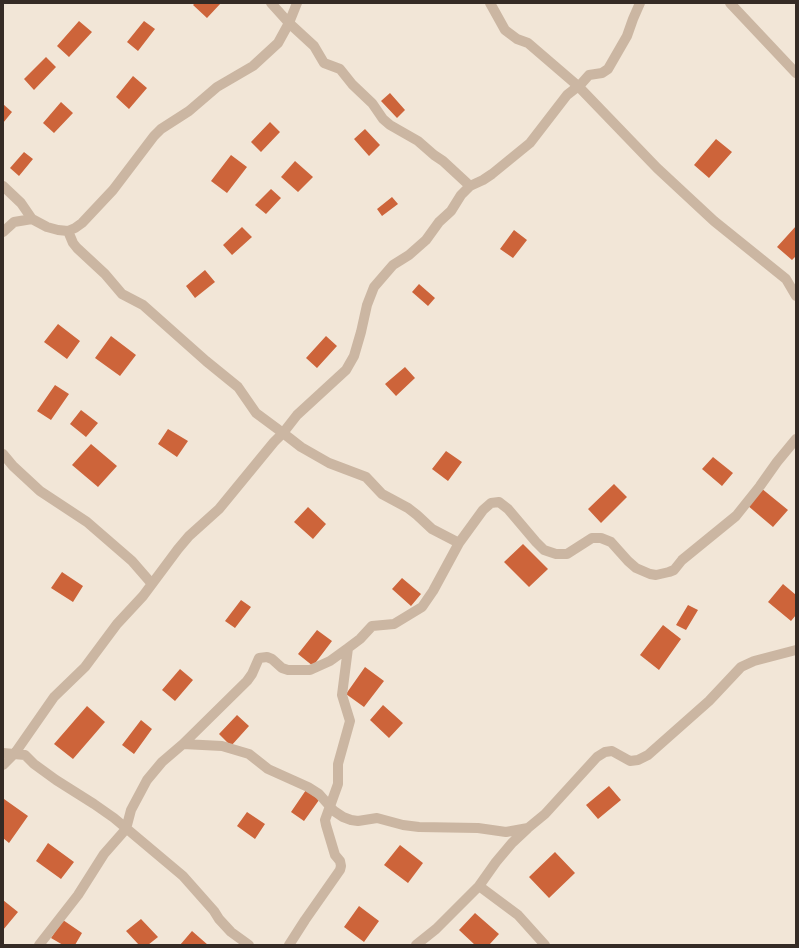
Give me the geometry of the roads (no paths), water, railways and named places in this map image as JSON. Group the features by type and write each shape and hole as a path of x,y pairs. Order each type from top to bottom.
{"street":[{"path":"271,3 289,23 314,46 324,63 344,72 352,84 372,103 383,119 390,125 412,136 443,161 470,186"},
{"path":"3,186 21,203 32,219 58,230 68,231 75,228 82,223 113,190 161,129 189,111 217,87 253,66 278,44 297,3"},
{"path":"490,3 505,30 517,39 528,43 578,86 662,173 714,221 786,279 796,296"},
{"path":"3,765 16,753 50,702 85,667 117,624 143,596 189,536 219,509 297,415 346,370 354,356 367,305 374,287 393,265 409,255 426,240 451,211 461,195 470,186 487,177 530,143 567,95 581,84 589,75 602,73 608,69 627,36 635,12 640,3"},
{"path":"730,3 796,73"},
{"path":"3,232 14,222 21,203"},
{"path":"14,222 32,219"},
{"path":"68,231 77,248 105,274 122,294 144,305 206,361 238,387 256,413 301,447 329,463 366,477 382,494 408,508 432,529 459,543"},
{"path":"39,945 78,895 104,854 126,829 131,810 144,785 162,762 183,744 246,681 252,674 260,657 272,659 282,668 288,670 310,670 330,661 360,640 372,626 394,624 422,607 459,543 483,510 491,503 499,502 504,504 540,547 549,552 567,554 592,538 601,538 612,542 628,561 644,572 656,575 674,570 682,560 736,516 796,439"},
{"path":"3,454 13,466 40,491 87,522 132,561 152,584"},
{"path":"290,945 305,920 340,870 341,866 340,861 335,855 325,820 338,784 338,764 350,721 342,695 348,648"},
{"path":"416,945 436,930 479,886 496,862 528,828 545,814 597,757 605,752 612,752 630,761 638,760 648,755 709,701 742,667 754,661 796,650"},
{"path":"183,744 222,746 243,751 256,758 268,769 313,790 324,799 329,807 343,817 358,821 377,818 403,825 419,827 478,828 506,832 528,828"},
{"path":"3,753 16,753 28,757 34,764 56,780 114,818 183,876 214,911 218,919 249,945"},
{"path":"479,886 518,915 545,945"}]}
